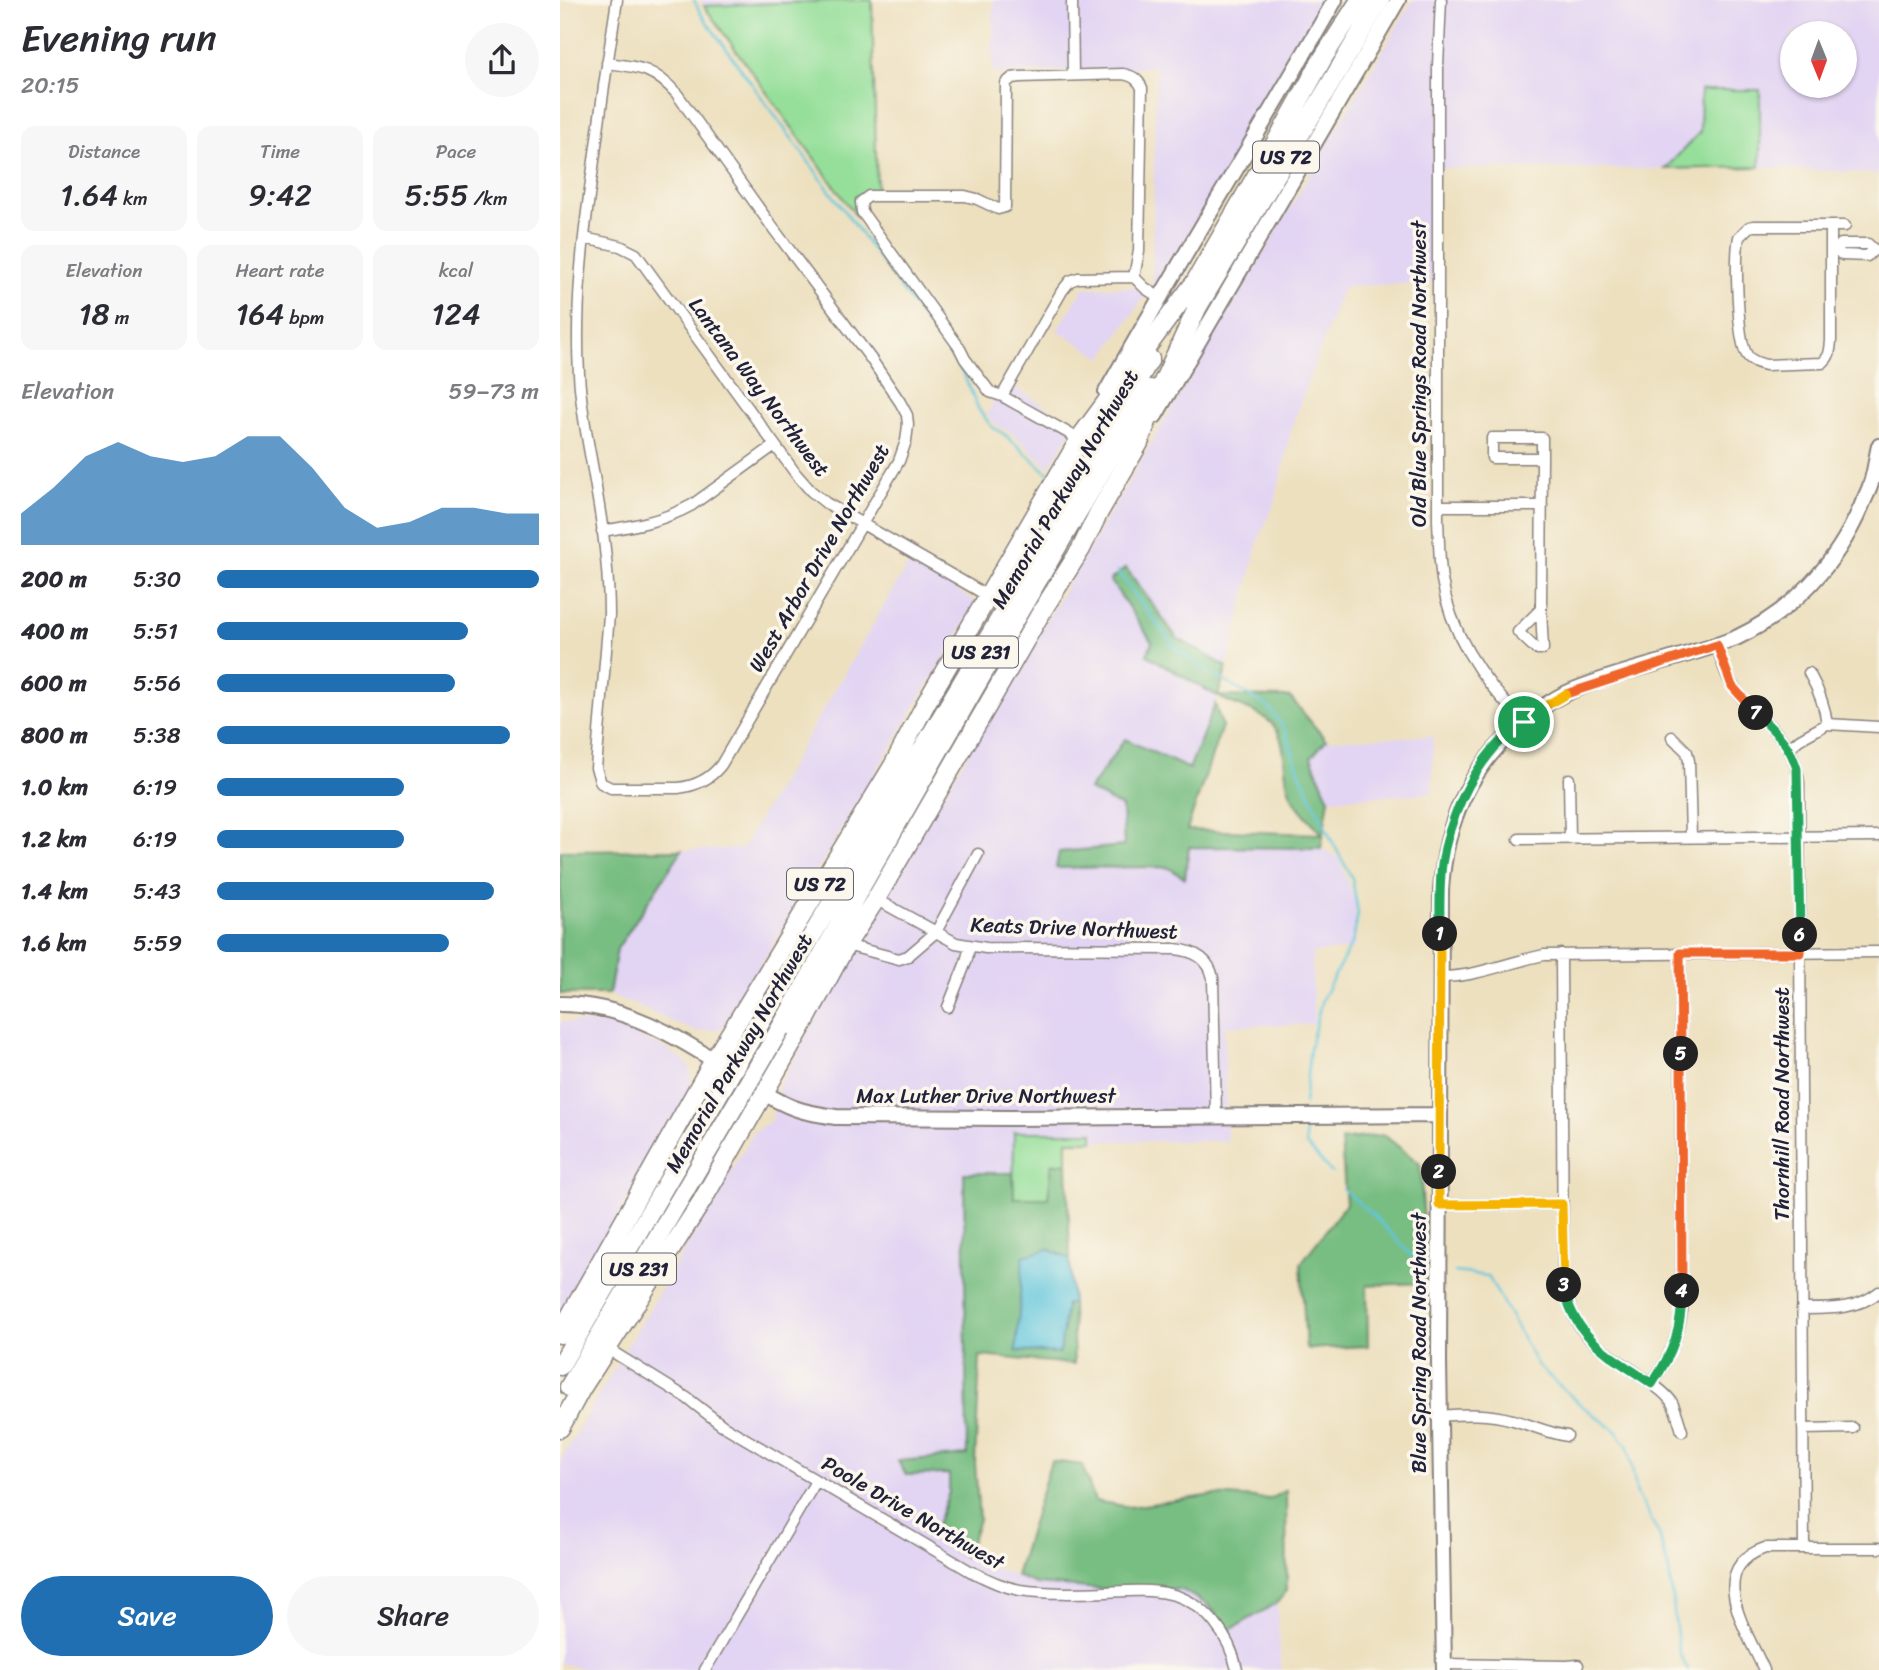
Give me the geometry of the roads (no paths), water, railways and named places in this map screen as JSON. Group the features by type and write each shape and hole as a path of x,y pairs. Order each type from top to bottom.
{"highway":[{"name":"Memorial Parkway Northwest","path":"560,1366 1016,593 1323,58 1370,9"},
{"name":"Memorial Parkway Northwest","path":"560,1402 780,1028 1370,9"},
{"name":"US 72","path":"560,1334 679,1120 893,766 926,703 1080,437 1192,286"},
{"name":"US 72","path":"560,1428 581,1389 702,1201 846,945 876,899 1081,549 1139,443 1156,397 1200,302"},
{"path":"897,824 913,808 958,744 975,726"},
{"path":"748,1002 750,1028 758,1037 766,1040 780,1039 800,1030"},
{"path":"679,1120 701,1107 716,1106 724,1111 730,1121 732,1148"}],"street":[{"path":"617,0 584,238 577,331 581,406 602,531 656,521 680,512 775,445"},
{"path":"1072,0 1073,75"},
{"path":"1370,9 1387,11 1388,0"},
{"path":"1139,443 1370,9 1398,0"},
{"name":"Old Blue Springs Road Northwest","path":"1441,0 1438,66 1438,506 1441,576 1449,612 1462,642 1484,677 1524,722"},
{"path":"1134,277 1139,251 1142,88 1139,81 1132,76 1020,77 1012,78 1006,83 1005,207 998,209 977,199 953,196 869,196 861,202 862,212 990,392 1080,437 1140,329 1334,2"},
{"name":"West Arbor Drive Northwest","path":"602,531 609,615 596,768 601,783 611,788 678,789 697,783 716,772 863,525 899,460 908,425 907,415 900,402 871,359 670,85 652,71 607,63"},
{"path":"1831,226 1834,250 1831,341 1827,359 1822,363 1766,365 1748,358 1744,351 1737,310 1739,237 1754,226 1831,226 1845,226"},
{"name":"Lantana Way Northwest","path":"584,238 621,246 636,254 811,491 863,525 988,596"},
{"path":"1834,250 1841,244 1868,244 1876,250"},
{"path":"1002,396 1070,281 1085,277 1134,277 1160,298"},
{"path":"1541,609 1542,506 1542,458 1542,438 1492,438 1492,458 1542,458"},
{"name":"Blue Spring Road Northwest","path":"1444,1667 1439,1115 1442,866 1450,830 1484,763 1500,742 1537,711 1568,692 1736,638 1775,614 1826,568 1851,530 1871,484 1879,446"},
{"path":"1438,506 1542,506"},
{"name":"Thornhill Road Northwest","path":"1717,645 1732,686 1746,704 1780,736 1789,748 1797,769 1804,1548"},
{"path":"1809,673 1817,688 1828,724"},
{"path":"1789,748 1828,724 1879,727"},
{"path":"1672,737 1687,752 1689,761 1691,837"},
{"path":"1569,779 1570,838"},
{"path":"1520,839 1879,836"},
{"path":"846,945 899,959 908,956 936,932 978,854"},
{"name":"Keats Drive Northwest","path":"876,899 956,943 970,946 1015,949 1175,949 1199,955 1211,970 1213,978 1216,1116"},
{"path":"948,1007 970,946"},
{"path":"1440,977 1459,977 1530,958 1561,954 1879,952"},
{"path":"1652,1384 1673,1348 1682,1310 1680,953"},
{"path":"1561,954 1563,1279 1567,1302 1588,1338 1671,1401 1682,1431"},
{"name":"Max Luther Drive Northwest","path":"560,1004 578,1004 625,1013 714,1060 765,1093 796,1109 836,1117 1439,1115"},
{"path":"1439,1205 1562,1204"},
{"path":"1802,1309 1848,1307 1870,1299 1879,1292"},
{"name":"Poole Drive Northwest","path":"608,1349 687,1398 722,1425 970,1571 1001,1586 1049,1592 1155,1591 1184,1599 1197,1606 1215,1623 1230,1646 1237,1670"},
{"path":"1440,1416 1485,1414 1516,1420 1553,1434 1567,1436"},
{"path":"1803,1429 1853,1428"},
{"path":"705,1670 816,1481"},
{"path":"1764,1670 1735,1601 1732,1586 1734,1575 1744,1559 1765,1548 1879,1548"},
{"path":"1444,1667 1578,1665"}],"water":[{"path":"1049,1249 1070,1259 1072,1304 1066,1304 1060,1353 1016,1351 1023,1256"}],"waterway":[{"path":"694,0 701,14 964,375 979,410 992,427 1004,434 1048,473"},
{"path":"1117,571 1174,646 1199,666 1267,706 1284,728 1301,776 1352,878 1358,913 1353,941 1322,999 1310,1048 1304,1104"},
{"path":"1305,1128 1306,1145 1332,1173"},
{"path":"1343,1189 1373,1215 1415,1259 1424,1264"},
{"path":"1455,1272 1488,1276 1538,1366 1581,1405 1616,1431 1628,1447 1637,1494 1659,1534 1669,1571 1679,1652 1688,1670"}]}
